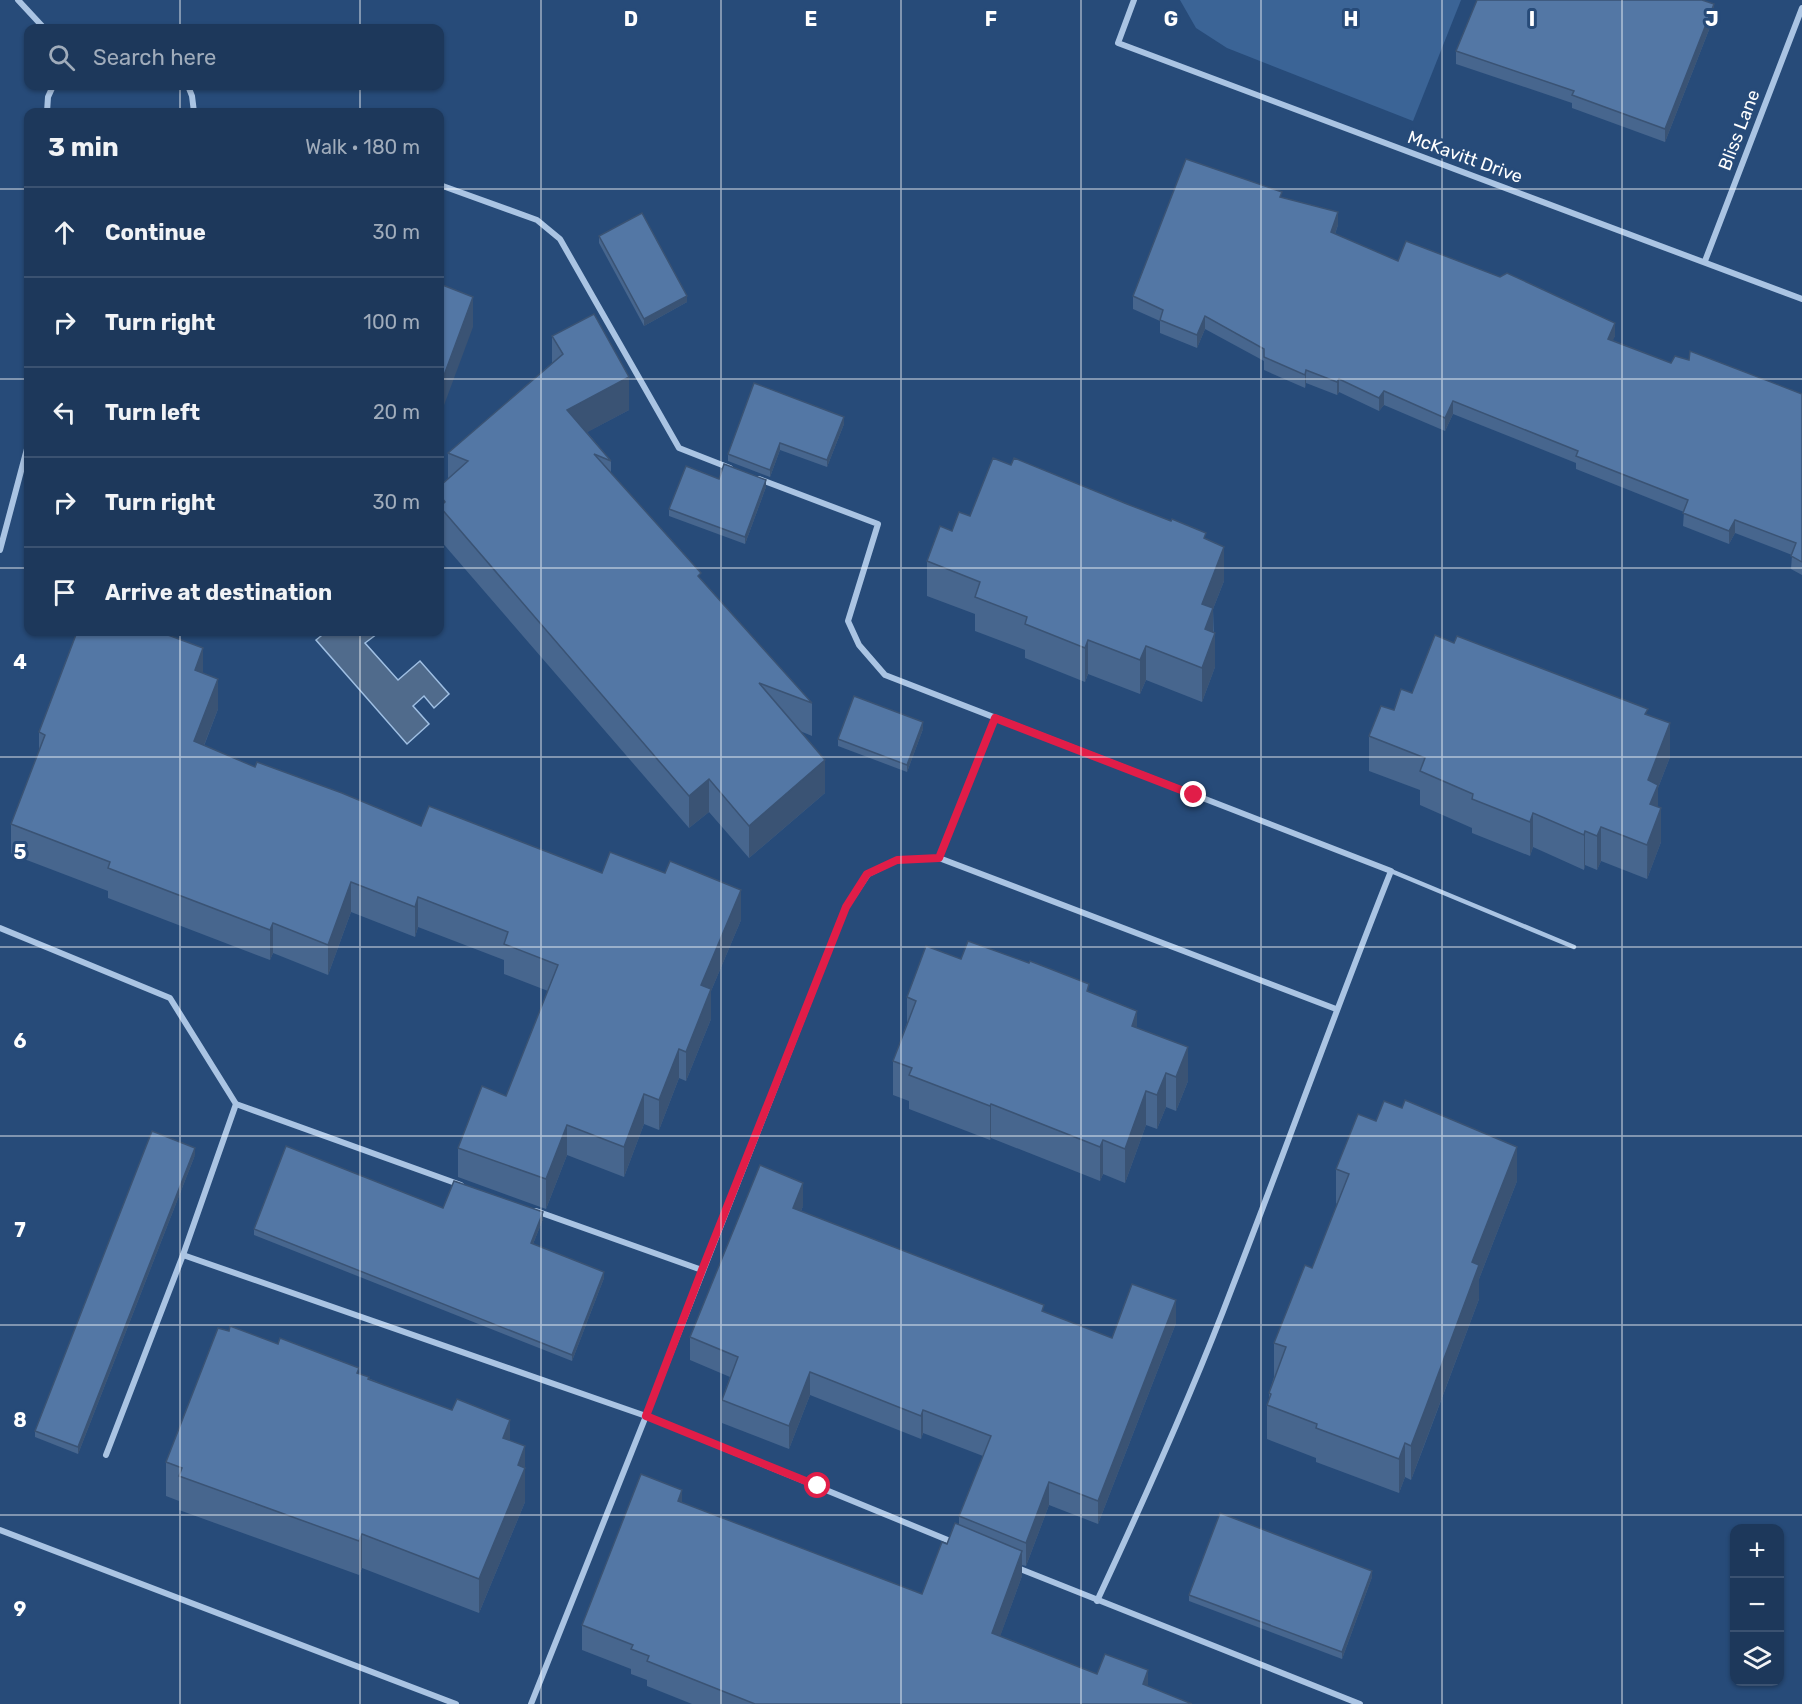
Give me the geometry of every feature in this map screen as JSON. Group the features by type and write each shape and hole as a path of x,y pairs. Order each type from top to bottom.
{"street":[{"path":"18,0 40,24"},
{"name":"McKavitt Drive","path":"1134,0 1118,43 1802,299"},
{"name":"Bliss Lane","path":"1704,261 1802,8"},
{"path":"47,108 51,90"},
{"path":"190,90 194,108"},
{"path":"444,186 537,220 560,239 680,448 735,470"},
{"path":"0,550 24,460"},
{"path":"757,478 878,524 848,621 859,645 885,675 1391,871 1336,1009 1232,1289 1159,1468 1097,1601"},
{"path":"939,858 995,718"},
{"path":"531,1704 846,907 867,874 897,860 939,858 1336,1009"},
{"path":"0,928 170,998 236,1104 469,1187"},
{"path":"106,1455 183,1255 236,1104"},
{"path":"525,1207 702,1270"},
{"path":"183,1255 646,1416 964,1547"},
{"path":"0,1530 456,1704"},
{"path":"1009,1565 1360,1704"}],"lane":[{"path":"1391,871 1574,947"}],"shaded area":[{"path":"1180,0 1461,0 1413,121 1227,48 1196,28"},
{"path":"321,636 374,636 365,643 398,680 420,661 449,694 434,708 424,696 413,706 429,724 407,744 316,640"}],"building":[{"path":"1477,0 1702,0 1714,4 1665,129 1572,95 1574,91 1456,51"},
{"path":"1186,159 1282,192 1280,197 1338,212 1331,232 1398,261 1406,241 1500,277 1507,273 1615,323 1608,339 1671,363 1675,356 1689,360 1690,351 1802,394 1802,562 1791,556 1796,543 1735,520 1729,531 1683,513 1688,500 1576,456 1578,451 1453,401 1445,418 1384,391 1379,398 1339,379 1337,382 1306,370 1305,375 1264,357 1264,349 1205,316 1197,335 1160,320 1163,310 1133,296"},
{"path":"642,213 687,296 644,319 599,236"},
{"path":"444,286 473,297 444,375"},
{"path":"594,314 629,377 567,410 611,461 594,454 701,573 698,576 812,703 759,683 825,760 749,826 709,779 689,796 444,512 444,482 468,461 448,453 563,354 552,336"},
{"path":"754,383 844,417 827,460 780,443 770,470 728,454"},
{"path":"993,458 1011,465 1014,458 1206,533 1204,538 1224,547 1202,604 1213,608 1205,629 1215,633 1202,668 1146,646 1140,660 1088,640 1085,648 1025,624 1027,617 975,597 980,582 927,561 940,526 952,531 959,512 970,516"},
{"path":"724,464 766,480 745,537 669,509 686,466 719,479"},
{"path":"1435,635 1454,643 1457,636 1648,709 1645,714 1670,723 1648,780 1658,785 1650,804 1661,808 1647,845 1601,827 1597,836 1585,831 1584,835 1533,813 1530,822 1472,799 1473,794 1420,771 1425,758 1369,736 1381,706 1394,710 1401,689 1412,693"},
{"path":"75,636 171,636 203,648 195,670 218,679 194,741 255,767 257,762 342,793 421,826 429,806 602,873 610,852 665,873 670,861 741,890 701,985 711,989 686,1052 679,1049 659,1100 644,1094 624,1147 567,1125 546,1179 458,1148 482,1086 506,1096 558,965 504,944 508,932 418,897 415,907 351,882 328,945 273,923 270,930 108,868 110,862 11,824 45,735 39,732"},
{"path":"854,696 923,722 907,765 838,739"},
{"path":"968,941 1029,963 1030,961 1089,984 1087,991 1137,1011 1132,1026 1188,1047 1176,1077 1166,1073 1157,1095 1146,1091 1125,1149 1103,1140 1100,1147 991,1104 990,1106 909,1075 912,1068 893,1061 916,1001 907,997 926,946 961,959"},
{"path":"1405,1100 1517,1147 1472,1262 1479,1265 1424,1412 1411,1446 1405,1443 1399,1459 1316,1428 1317,1424 1267,1405 1271,1394 1269,1393 1286,1347 1274,1343 1305,1265 1312,1268 1349,1174 1336,1169 1358,1114 1376,1121 1384,1101 1402,1108"},
{"path":"152,1131 195,1148 78,1447 35,1431"},
{"path":"286,1146 443,1208 454,1181 543,1212 531,1243 604,1272 572,1355 254,1229"},
{"path":"760,1165 803,1183 793,1208 1044,1305 1042,1311 1112,1338 1132,1284 1176,1300 1098,1501 1049,1482 1026,1543 959,1516 991,1436 923,1410 921,1416 810,1372 789,1426 722,1400 738,1357 690,1337"},
{"path":"230,1326 278,1344 280,1338 359,1368 357,1373 369,1377 368,1379 452,1410 457,1399 510,1420 503,1438 525,1446 518,1465 525,1468 479,1579 362,1534 359,1541 179,1476 182,1468 166,1462 218,1328 229,1331"},
{"path":"641,1474 682,1490 678,1501 922,1594 942,1542 947,1544 955,1523 1022,1551 992,1633 1097,1674 1105,1654 1148,1670 1143,1684 1192,1704 755,1704 647,1661 649,1656 631,1649 633,1645 582,1625"},
{"path":"1220,1513 1372,1571 1342,1652 1189,1595"}],"route":[{"path":"818,1486 646,1416 846,907 867,874 897,860 939,858 995,718 1194,795"}]}
